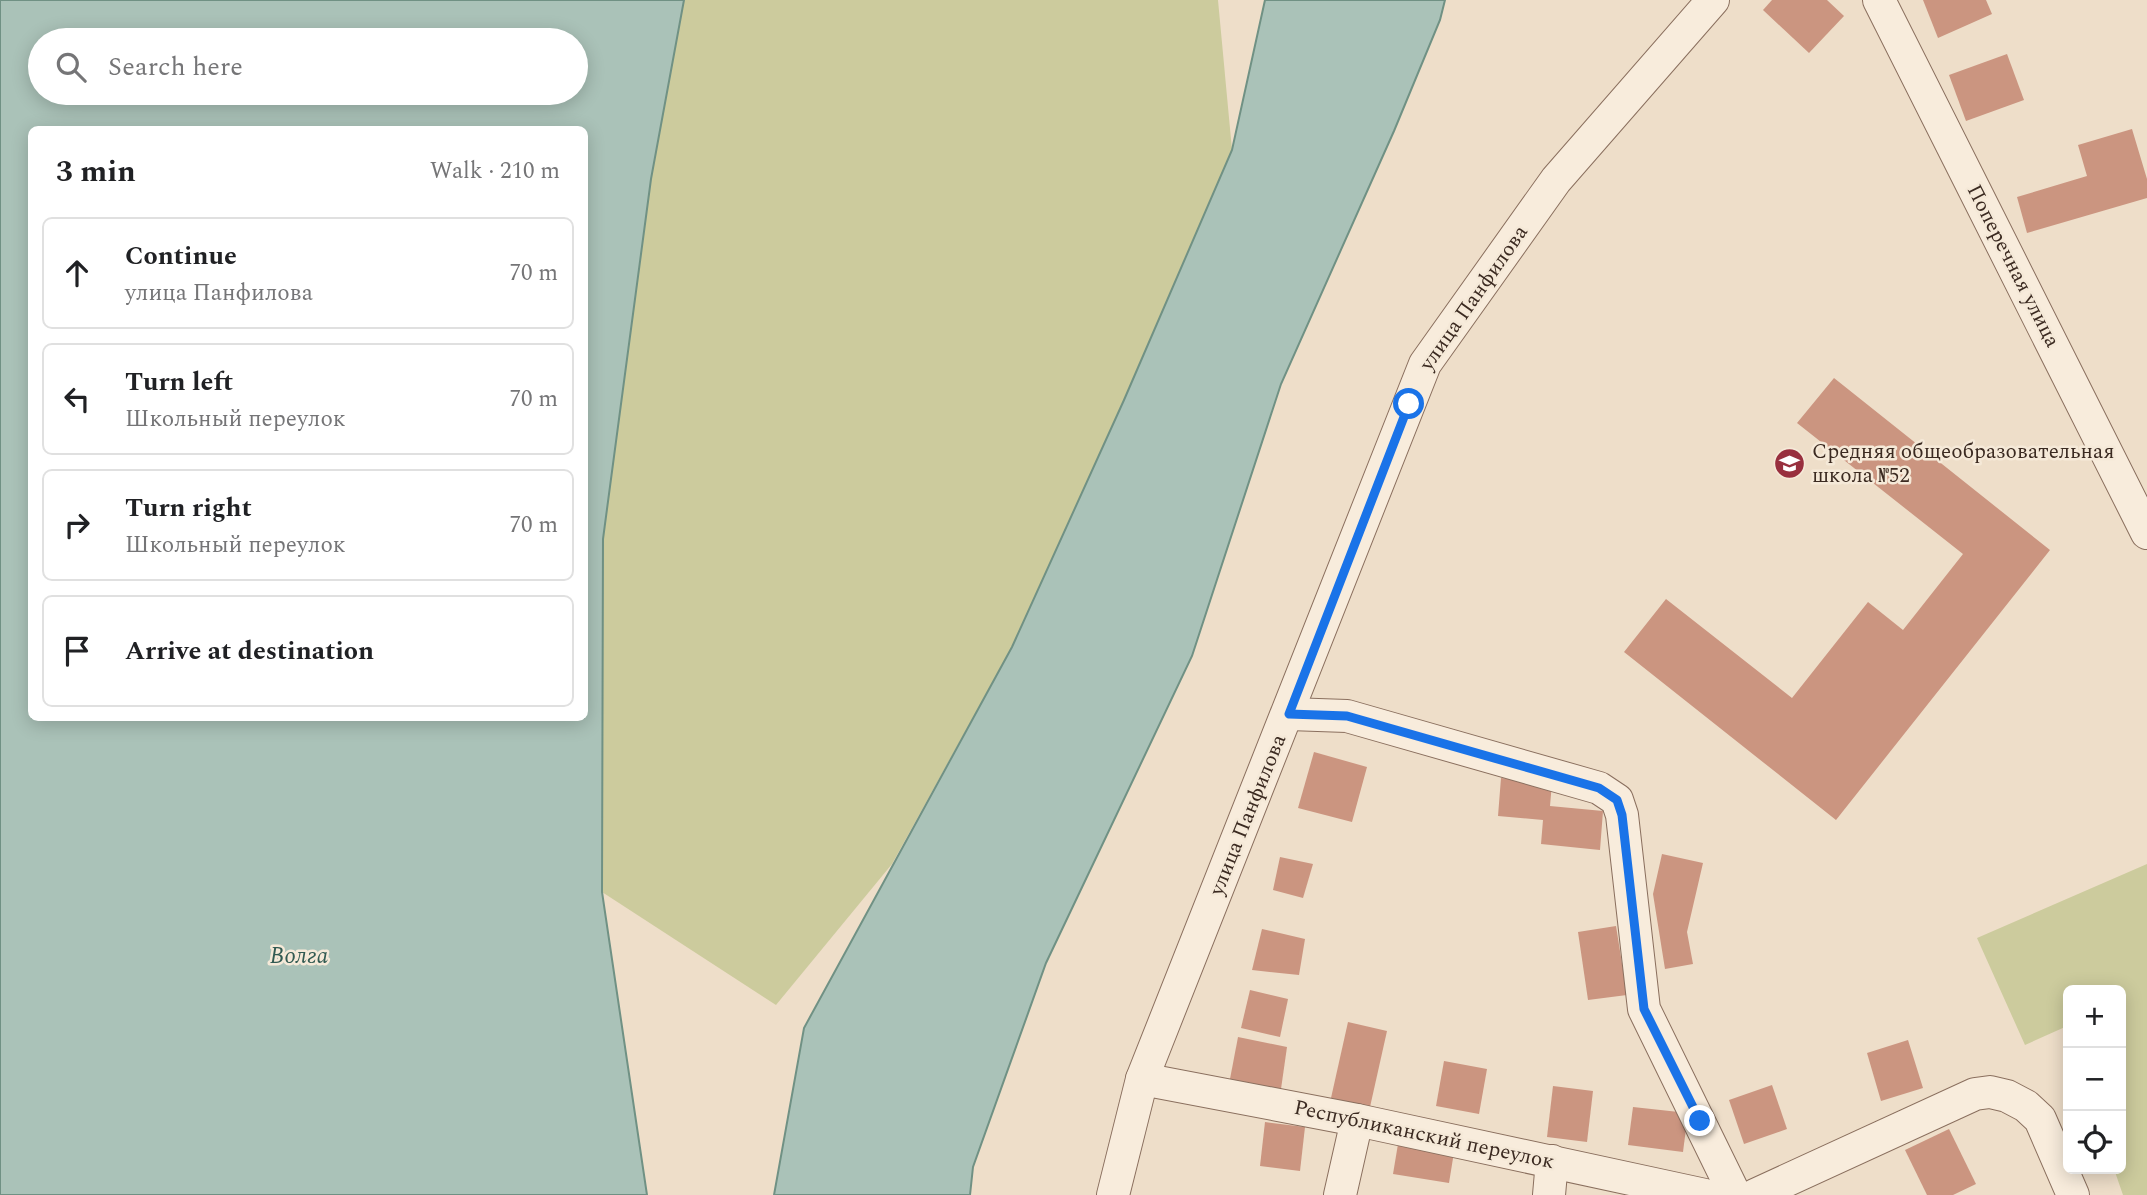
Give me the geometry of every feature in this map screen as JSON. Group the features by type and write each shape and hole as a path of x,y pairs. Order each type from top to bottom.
{"street":[{"name":"улица Панфилова","path":"1113,1195 1142,1079 1289,714 1425,364 1556,180 1713,0"},
{"name":"Поперечная улица","path":"1879,0 2147,533"},
{"path":"1289,714 1347,716 1599,788 1617,800 1622,815 1644,1009 1735,1195"},
{"name":"Республиканский переулок","path":"1142,1079 1552,1161 1705,1195"},
{"path":"1755,1195 1975,1094 1990,1092 2007,1096 2040,1119 2073,1195"},
{"path":"1340,1195 1357,1121"},
{"path":"1549,1195 1552,1161"}],"green space":[{"path":"684,0 1218,0 1232,150 1124,400 1012,647 892,864 776,1005 602,892 603,538 651,179"},
{"path":"2147,864 2147,1195 2123,1195 2116,1174 2126,1174 2126,985 2063,985 2063,1028 2025,1045 1977,938"}],"water":[{"name":"Волга","path":"0,0 684,0 651,179 603,539 602,892 647,1195 0,1195"},
{"path":"1265,0 1445,0 1440,20 1394,131 1281,384 1192,656 1046,963 973,1167 970,1195 774,1195 804,1028 1012,647 1124,400 1232,150"}],"building":[{"path":"1772,0 1827,0 1844,16 1809,53 1763,10"},
{"path":"1923,0 1986,0 1992,14 1938,38"},
{"path":"2007,54 2024,100 1966,121 1949,75"},
{"path":"2132,129 2147,179 2147,198 2027,233 2017,197 2087,176 2078,145"},
{"path":"1834,378 2050,550 1836,820 1624,652 1666,599 1792,698 1868,602 1903,630 1963,554 1797,423"},
{"path":"1314,752 1367,767 1352,822 1298,808"},
{"path":"1501,778 1552,783 1550,806 1603,811 1600,850 1541,844 1543,820 1498,816"},
{"path":"1662,854 1703,863 1687,932 1693,964 1665,969 1653,894"},
{"path":"1280,857 1313,864 1303,898 1273,890"},
{"path":"1616,926 1627,995 1588,1000 1578,932"},
{"path":"1262,929 1305,939 1299,975 1252,970"},
{"path":"1250,990 1288,999 1280,1037 1241,1028"},
{"path":"1348,1022 1387,1031 1370,1107 1331,1098"},
{"path":"1238,1037 1287,1047 1281,1089 1230,1079"},
{"path":"1908,1040 1923,1088 1881,1101 1867,1053"},
{"path":"1444,1061 1487,1069 1479,1114 1436,1106"},
{"path":"1772,1085 1787,1129 1744,1144 1729,1100"},
{"path":"1553,1086 1593,1091 1587,1142 1547,1137"},
{"path":"1633,1107 1688,1113 1683,1152 1628,1145"},
{"path":"1265,1122 1305,1127 1300,1171 1260,1166"},
{"path":"1949,1129 1976,1184 1953,1195 1927,1195 1905,1150"},
{"path":"1399,1138 1455,1146 1449,1183 1393,1174"}],"place":[{"name":"Средняя общеобразовательная школа №52","path":"1789,464"}],"route":[{"path":"1409,404 1289,714 1347,716 1599,788 1617,800 1621,807 1644,1009 1700,1121"}]}
